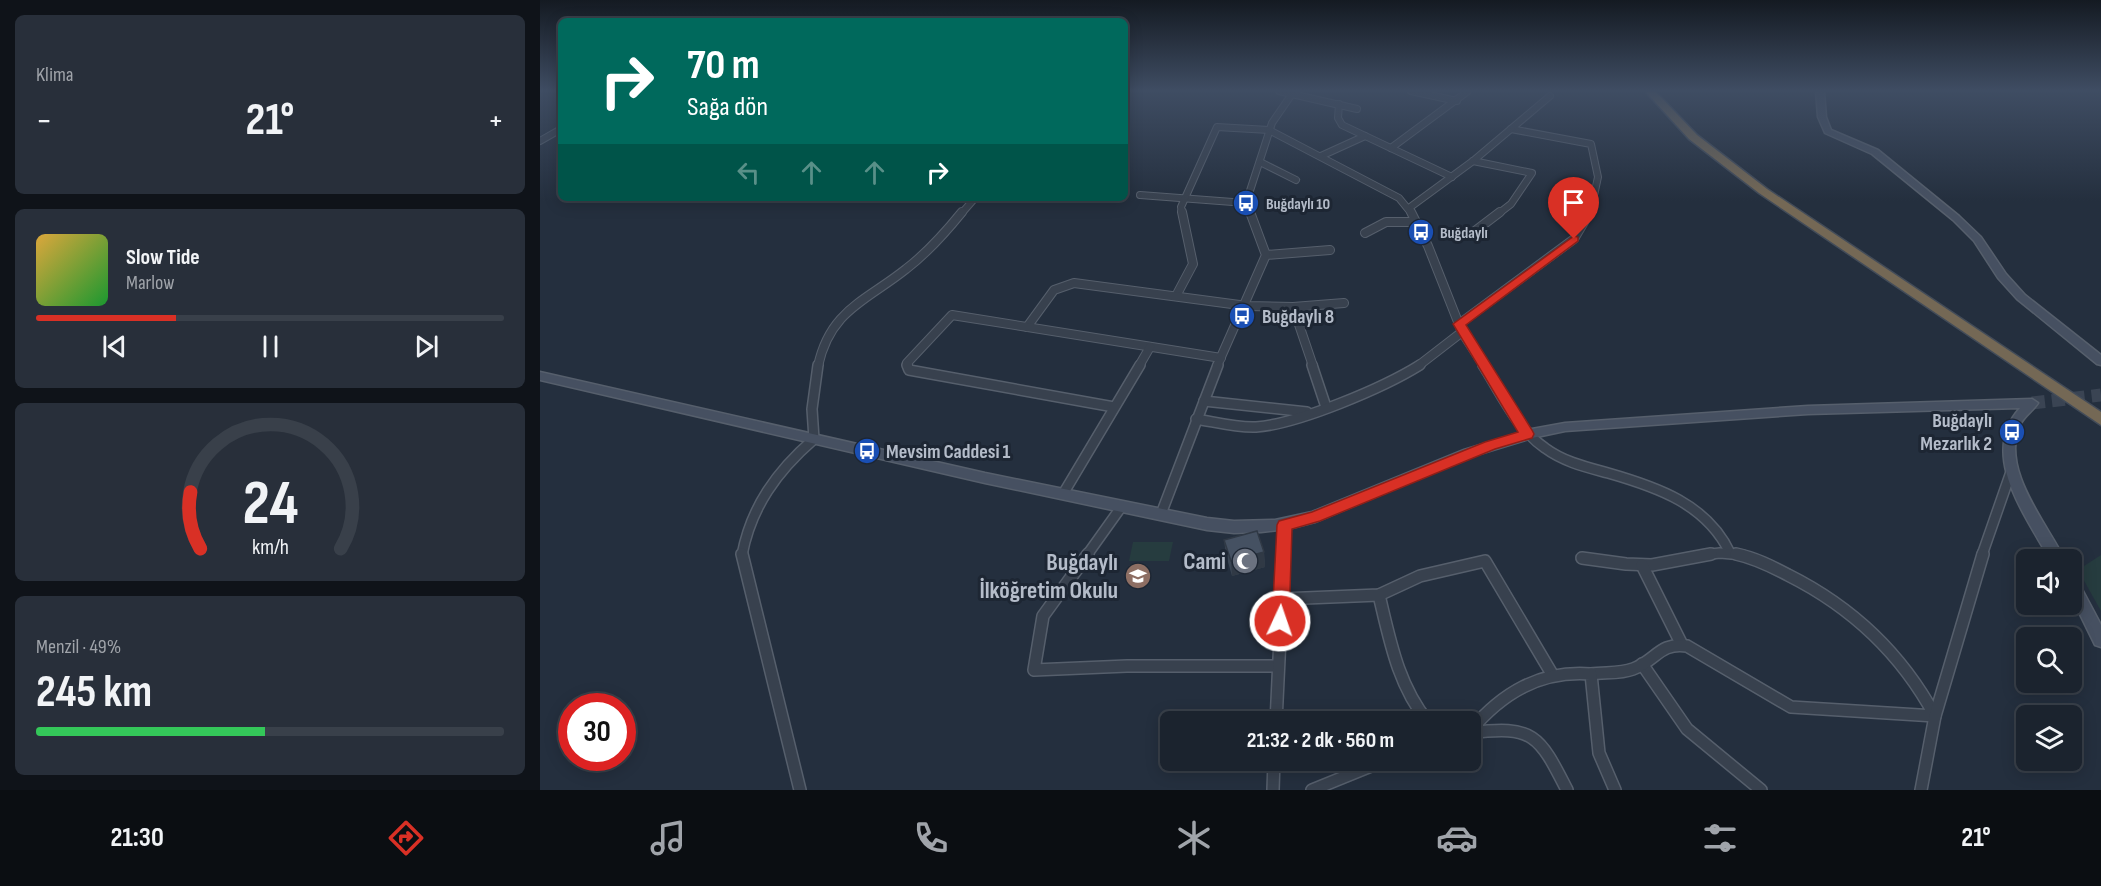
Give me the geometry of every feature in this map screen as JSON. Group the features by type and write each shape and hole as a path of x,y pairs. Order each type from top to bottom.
{"highway":[{"path":"1685,128 1763,191 2101,420"},
{"path":"1694,128 1758,179 2101,409"}],"street":[{"path":"1176,296 1193,264 1181,207 1218,128"},
{"path":"1233,128 1269,130 1394,195 1409,208 1428,246 1460,328 1527,434 1546,449 1569,462 1635,481 1689,505 1712,524 1723,538 1730,553"},
{"path":"1350,128 1452,177"},
{"path":"1391,148 1419,128"},
{"path":"1826,128 1827,131 1875,152 1965,225 1978,239 2002,276 2021,297 2101,362"},
{"path":"1196,419 1254,427 1275,424 1374,389 1418,366 1460,328 1574,239 1584,228 1591,212 1599,175 1591,144 1511,129 1473,161 1409,208"},
{"path":"1161,514 1196,419 1266,255 1246,203 1269,130"},
{"path":"540,141 558,131"},
{"path":"1321,156 1365,136"},
{"path":"1473,161 1532,173 1510,204 1475,231"},
{"path":"1260,162 1296,180"},
{"path":"1140,195 1246,203"},
{"path":"800,790 741,558 749,524 762,495 783,468 814,439 812,399 816,374 823,350 839,318 916,262 972,201"},
{"path":"1365,233 1386,222 1416,222"},
{"path":"1266,255 1330,250"},
{"path":"1027,327 1054,290 1069,284 1246,306 1293,307 1344,303"},
{"path":"1293,307 1326,407"},
{"path":"1114,407 941,377 909,370 907,363 952,315 1221,358"},
{"path":"1063,494 1150,347"},
{"path":"540,376 1063,494 1238,528 1285,525 1315,517 1490,445 1527,434 1584,425 1785,412 2032,404 2019,417 2012,432 2009,448 2012,469 2022,496 2052,549"},
{"path":"1204,401 1311,413"},
{"path":"1921,790 1935,716 1991,525 2012,469"},
{"path":"1122,506 1043,616 1034,670 1127,666 1278,666"},
{"path":"1276,711 1285,525"},
{"path":"1582,558 1641,565 1730,553 1750,558 1790,576 1852,614 1899,658 1920,686 1935,716"},
{"path":"1281,598 1379,595 1420,576 1485,561 1552,674"},
{"path":"1641,565 1682,645 1791,707 1935,716"},
{"path":"1379,595 1402,683 1419,711"},
{"path":"2082,603 2101,640"},
{"path":"1481,717 1506,697 1552,674 1574,672 1591,674 1635,669 1664,647 1682,645"},
{"path":"1642,664 1687,729 1761,790"},
{"path":"1591,674 1599,753 1615,790"},
{"path":"1481,731 1503,728 1527,733 1548,752 1567,790"},
{"path":"1273,790 1274,771"},
{"path":"1312,790 1359,771"}],"green space":[{"path":"1133,542 1173,542 1169,561 1129,561"},
{"path":"2101,555 2101,611 2082,577 2082,567"}],"building":[{"path":"1257,531 1264,552 1231,561 1224,540"}],"tunnel":[{"path":"2032,403 2101,395"}],"place":[{"name":"Buğdaylı 10","path":"1246,203"},
{"name":"Buğdaylı","path":"1421,232"},
{"name":"Buğdaylı 8","path":"1242,316"},
{"name":"Buğdaylı Mezarlık 2","path":"2012,432"},
{"name":"Mevsim Caddesi 1","path":"867,451"},
{"name":"Cami","path":"1245,561"},
{"name":"Buğdaylı İlköğretim Okulu","path":"1138,576"}],"route":[{"path":"1280,621 1285,525 1315,517 1490,445 1527,434 1459,324 1574,239"}]}
